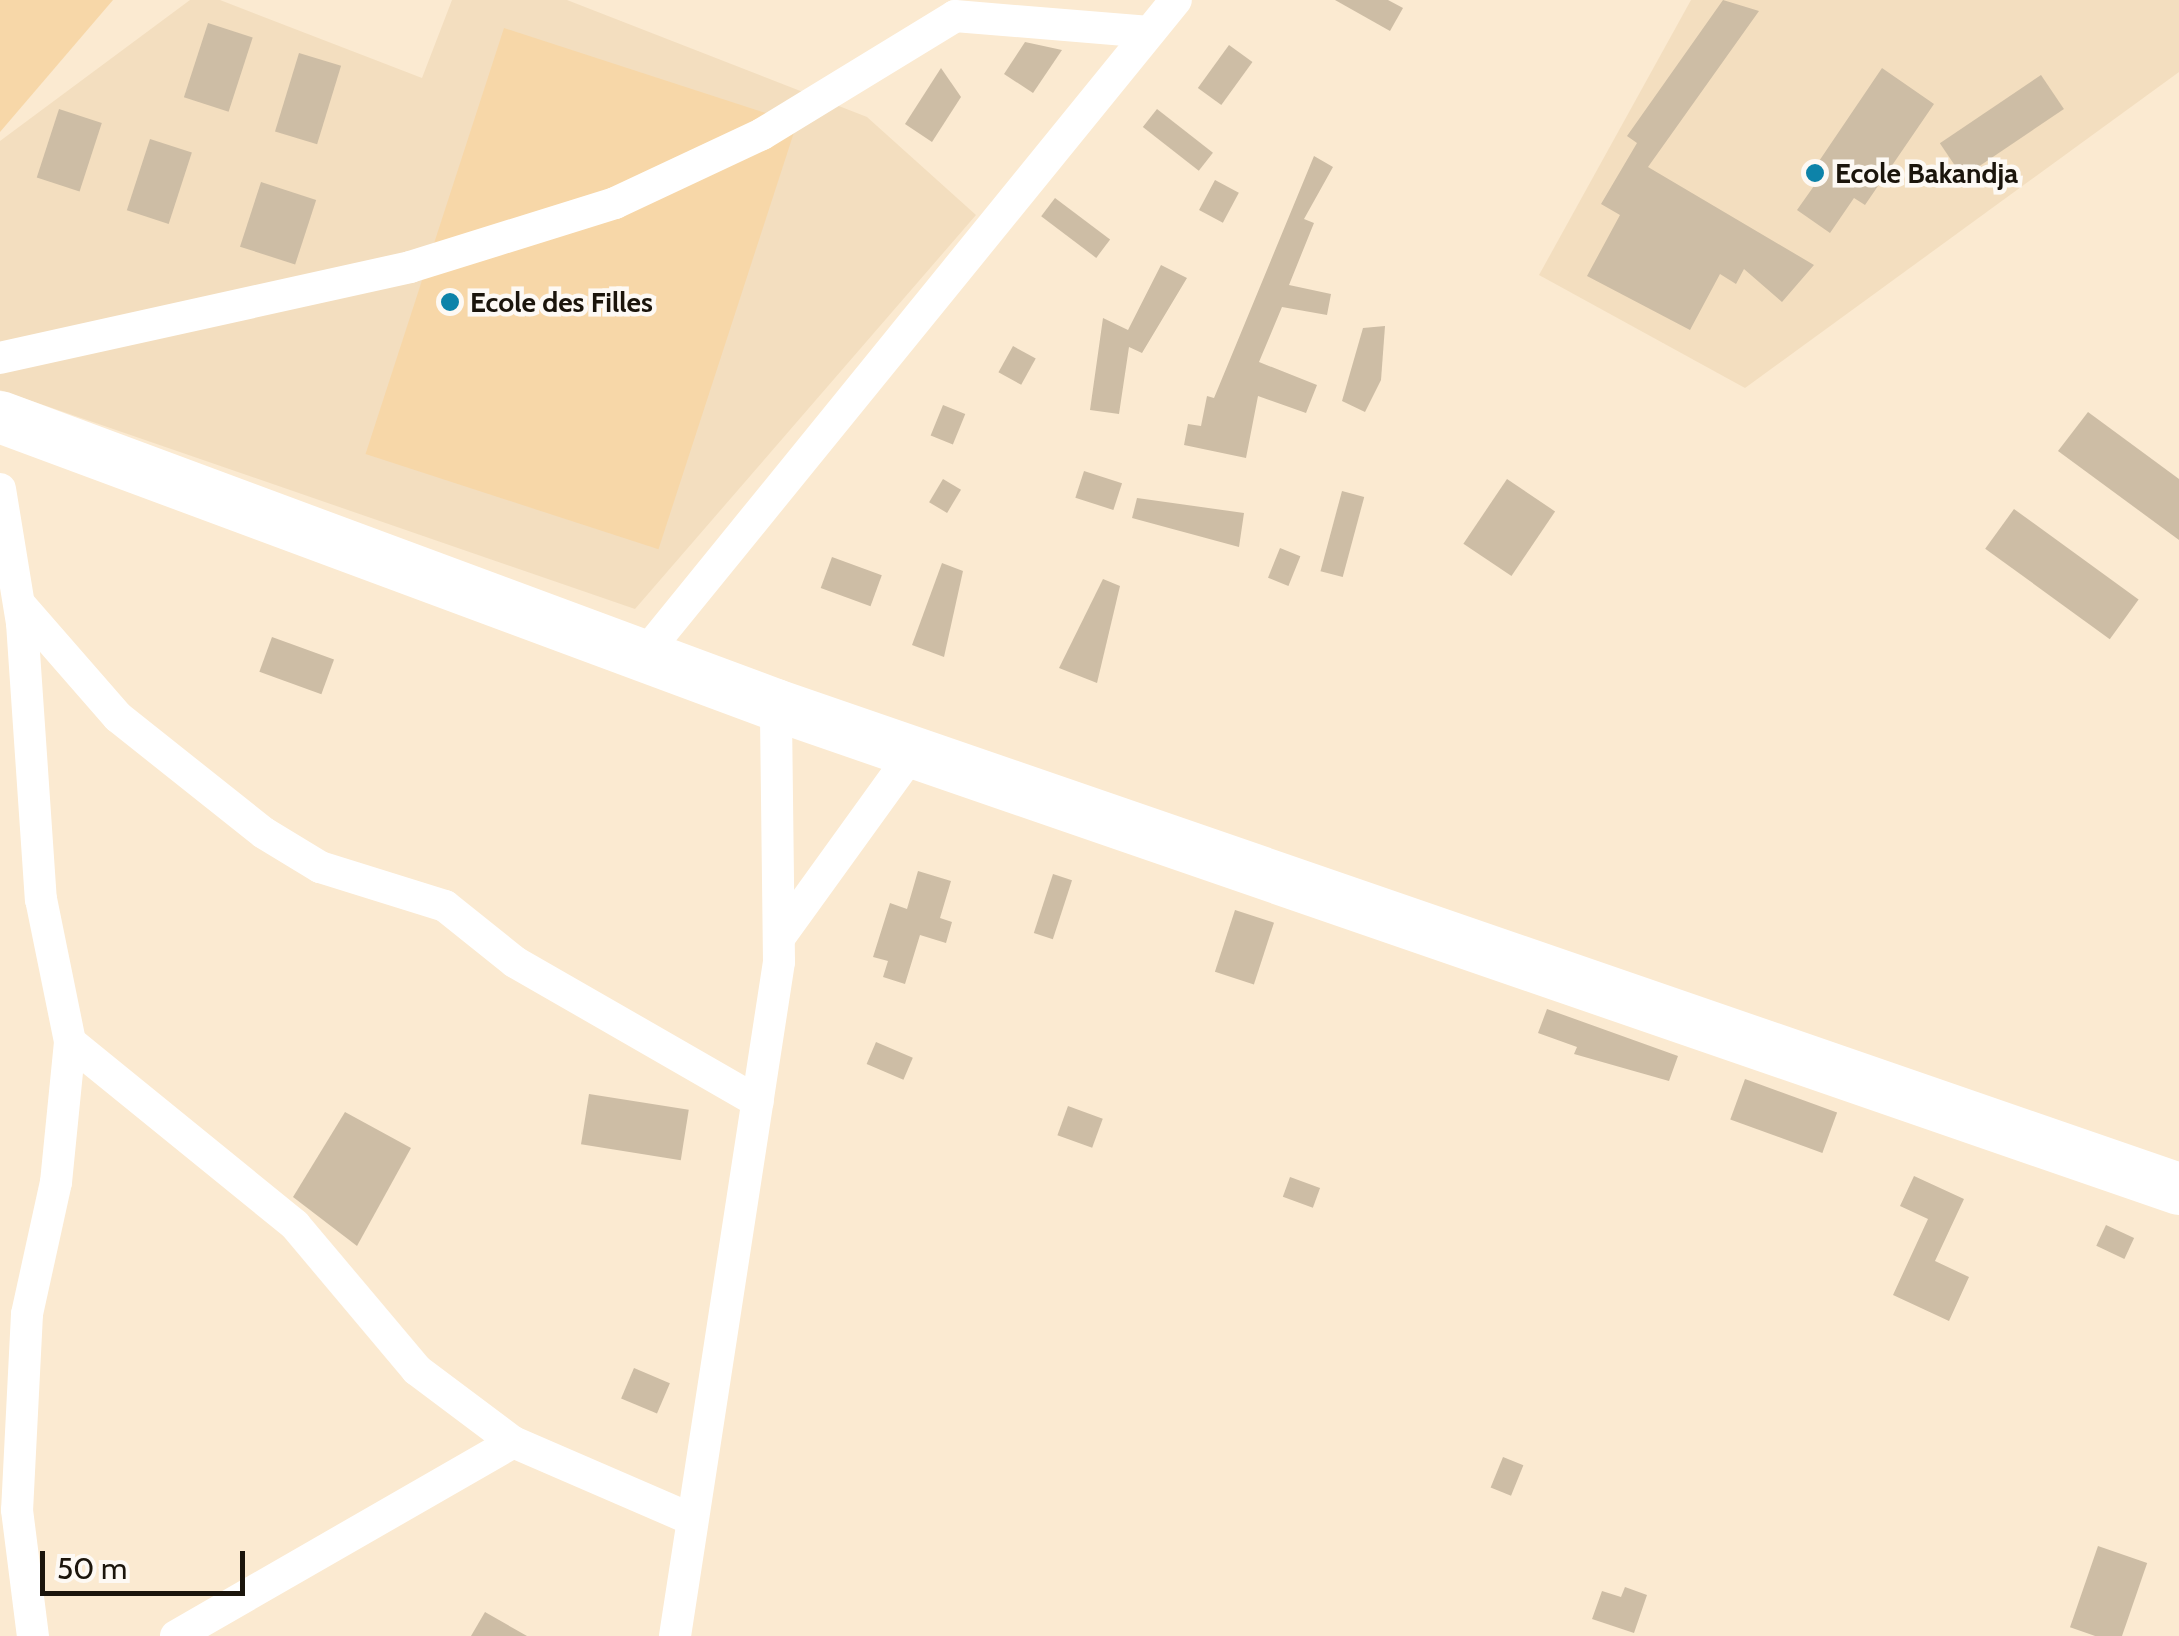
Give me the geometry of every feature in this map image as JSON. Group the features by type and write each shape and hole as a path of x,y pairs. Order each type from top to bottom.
{"main road":[{"path":"0,417 776,705 2179,1189"}],"street":[{"path":"643,656 1176,0"},
{"path":"0,358 410,267 615,203 762,134 955,16 1149,32"},
{"path":"0,489 20,603 41,899 70,1042 56,1182 27,1314 17,1510 33,1636"},
{"path":"20,603 128,726 264,833 320,867 445,906 515,962 758,1102"},
{"path":"675,1636 689,1518 758,1102 779,938 776,705"},
{"path":"779,938 914,751"},
{"path":"70,1042 296,1225 417,1370 513,1442 689,1518"},
{"path":"176,1636 513,1442"}],"shaded area":[{"path":"0,0 113,0 0,132"},
{"name":"Ecole des Filles","path":"190,0 220,0 422,78 452,0 567,0 867,117 976,215 635,609 0,390 0,141"},
{"name":"Ecole Bakandja","path":"1691,0 2179,0 2179,72 1745,388 1539,275"},
{"path":"504,28 797,123 658,549 366,454"}],"building":[{"path":"1335,0 1388,0 1403,8 1390,31"},
{"path":"1723,0 1759,11 1648,167 1814,265 1782,302 1744,269 1736,284 1720,274 1690,330 1587,276 1620,215 1601,204 1637,143 1627,136"},
{"path":"208,23 253,38 229,112 184,97"},
{"path":"1025,42 1062,50 1033,93 1004,74"},
{"path":"1229,45 1252,62 1221,105 1198,88"},
{"path":"299,53 341,66 317,144 275,131"},
{"path":"941,68 961,97 932,142 905,124"},
{"path":"1882,68 1934,104 1865,205 1854,198 1830,233 1797,210 1821,176 1813,170"},
{"path":"2041,75 2064,109 1963,177 1940,143"},
{"path":"59,109 102,123 80,191 37,177"},
{"path":"1157,109 1213,153 1199,171 1143,127"},
{"path":"150,139 192,153 169,224 127,210"},
{"path":"1314,156 1333,167 1304,219 1314,223 1289,285 1331,294 1327,315 1282,307 1259,362 1317,385 1306,413 1258,396 1246,458 1184,445 1188,424 1201,426 1207,396 1214,398"},
{"path":"1215,180 1239,193 1223,223 1199,210"},
{"path":"261,182 316,200 295,265 240,247"},
{"path":"1055,198 1110,240 1096,258 1041,216"},
{"path":"1161,265 1187,278 1142,353 1129,347 1119,414 1090,410 1103,318 1128,330"},
{"path":"1385,326 1381,380 1365,412 1342,401 1363,328"},
{"path":"1013,346 1036,359 1021,385 998,372"},
{"path":"943,405 965,414 953,445 931,436"},
{"path":"2088,412 2179,479 2179,540 2058,451"},
{"path":"1084,471 1122,483 1113,510 1075,498"},
{"path":"943,479 961,490 947,513 929,502"},
{"path":"1507,479 1555,511 1511,576 1463,544"},
{"path":"1342,491 1364,497 1343,577 1321,571"},
{"path":"1137,498 1244,513 1239,547 1132,518"},
{"path":"2014,509 2139,600 2110,639 1985,549"},
{"path":"1280,548 1300,556 1288,586 1268,578"},
{"path":"832,557 882,575 871,606 821,588"},
{"path":"942,563 963,571 944,657 912,645"},
{"path":"1103,579 1120,586 1097,683 1059,668"},
{"path":"272,637 334,660 321,694 259,672"},
{"path":"918,871 951,881 940,918 952,922 946,943 920,935 905,984 883,977 888,961 873,957 890,903 907,909"},
{"path":"1053,874 1072,880 1053,939 1034,933"},
{"path":"1235,910 1274,923 1254,984 1215,972"},
{"path":"1547,1009 1678,1056 1669,1081 1574,1054 1577,1047 1538,1033"},
{"path":"876,1042 913,1058 903,1080 867,1064"},
{"path":"1745,1079 1837,1113 1822,1153 1730,1119"},
{"path":"589,1094 689,1110 681,1160 581,1144"},
{"path":"1068,1106 1103,1119 1092,1148 1057,1135"},
{"path":"345,1112 411,1148 357,1246 293,1197"},
{"path":"1914,1176 1964,1199 1935,1261 1969,1277 1949,1321 1893,1295 1928,1219 1900,1206"},
{"path":"1290,1177 1320,1188 1313,1208 1283,1197"},
{"path":"2106,1225 2134,1238 2124,1259 2096,1246"},
{"path":"634,1368 670,1383 657,1414 621,1398"},
{"path":"1503,1457 1523,1465 1511,1496 1491,1488"},
{"path":"2098,1546 2147,1563 2122,1636 2095,1636 2070,1627"},
{"path":"1625,1587 1647,1595 1634,1633 1592,1619 1602,1591 1621,1597"},
{"path":"485,1612 527,1636 471,1636"}],"place":[{"name":"Ecole Bakandja","path":"1815,173"},
{"name":"Ecole des Filles","path":"450,302"}]}
